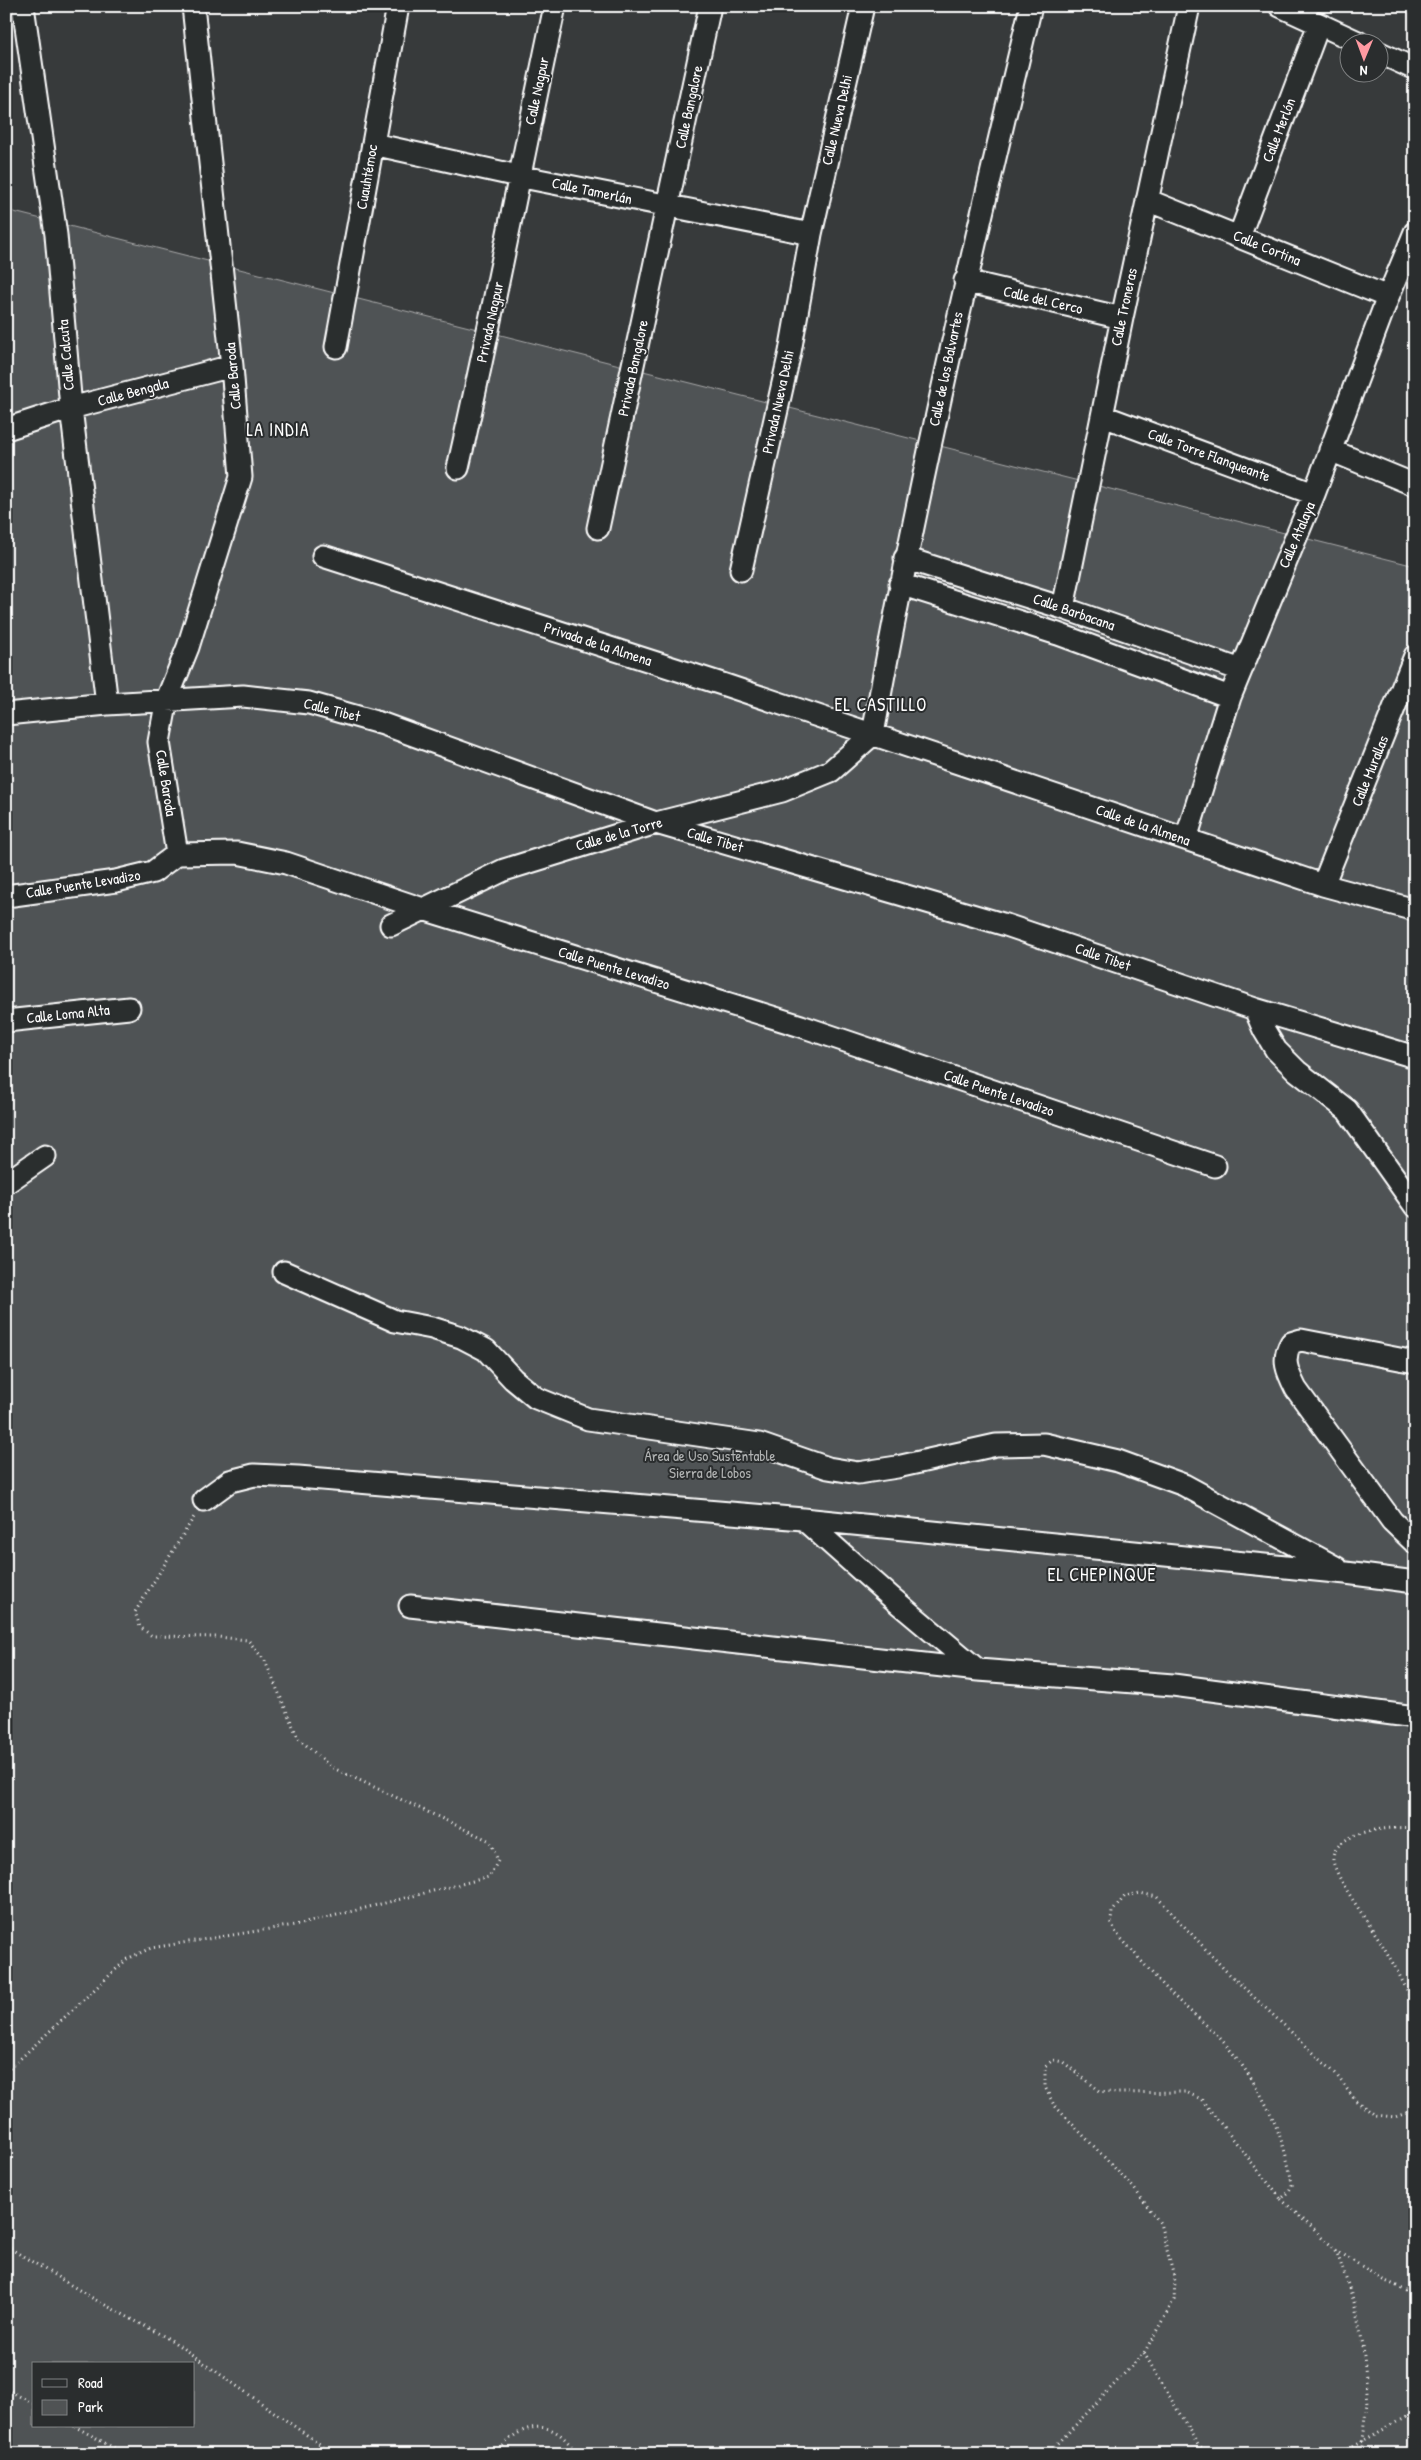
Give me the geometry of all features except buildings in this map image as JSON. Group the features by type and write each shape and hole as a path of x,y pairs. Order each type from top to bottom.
{"street":[{"name":"Calle Calcuta","path":"23,6 56,235 71,408 107,704"},
{"name":"Calle Baroda","path":"177,854 159,742 167,699 188,647 241,477 232,366 193,6"},
{"name":"Cuauhtémoc","path":"336,347 398,6"},
{"name":"Calle Nagpur","path":"518,176 555,6"},
{"name":"Calle Bangalore","path":"668,207 710,6"},
{"name":"Calle Nueva Delhi","path":"811,234 863,6"},
{"name":"Calle de los Balvartes","path":"873,734 900,584 965,282 1031,6"},
{"name":"Calle Troneras","path":"1063,608 1122,318 1189,6"},
{"path":"1280,6 1338,33"},
{"name":"Calle Merlón","path":"1239,237 1319,24"},
{"path":"1388,57 1415,69"},
{"name":"Calle Tamerlán","path":"373,144 668,207 811,234"},
{"name":"Privada Nagpur","path":"458,468 490,326 518,176"},
{"name":"Calle Cortina","path":"1147,200 1388,297"},
{"name":"Privada Bangalore","path":"598,528 668,207"},
{"name":"Calle Atalaya","path":"1186,839 1230,697 1314,494 1388,297 1415,232"},
{"name":"Privada Nueva Delhi","path":"741,570 790,352 811,234"},
{"name":"Calle del Cerco","path":"965,282 1122,318"},
{"name":"Calle Bengala","path":"6,429 71,408 232,366"},
{"name":"Calle Torre Flanqueante","path":"1103,416 1314,494"},
{"path":"1330,450 1415,485"},
{"name":"Privada de la Almena","path":"323,556 873,734"},
{"name":"Calle Barbacana","path":"906,558 1063,608 1241,670"},
{"name":"Calle Barbacana","path":"900,584 1058,634 1230,697"},
{"name":"Calle Murallas","path":"1323,885 1415,656"},
{"name":"Calle Tibet","path":"6,714 167,699 243,696 308,703 384,724 656,823 1006,925 1254,1009 1415,1057"},
{"name":"Calle de la Torre","path":"390,925 504,870 656,823 782,791 831,771 873,734"},
{"name":"Calle de la Almena","path":"873,734 1323,885 1415,910"},
{"name":"Calle Puente Levadizo","path":"6,896 116,881 153,872 177,854 236,853 286,863 423,909 801,1026 1215,1166"},
{"name":"Calle Loma Alta","path":"6,1021 129,1008"},
{"path":"1254,1009 1276,1050 1297,1071 1347,1110 1415,1206"},
{"path":"6,1183 45,1156"},
{"path":"284,1272 395,1321 432,1328 461,1337 486,1350 513,1379 536,1398 588,1419 759,1444 828,1468 858,1473 897,1467 996,1445 1044,1444 1118,1461 1184,1485 1346,1573"},
{"path":"1415,1362 1301,1340 1291,1343 1287,1349 1285,1360 1286,1370 1296,1389 1392,1521 1415,1543"},
{"path":"204,1500 230,1481 254,1475 803,1519 1346,1573 1415,1582"},
{"path":"803,1519 892,1598 978,1670"},
{"path":"410,1606 978,1670 1173,1685 1415,1717"}],"path":[{"path":"6,2072 127,1958 151,1948 301,1924 489,1877 498,1862 490,1841 331,1767 298,1738 265,1661 248,1640 218,1637 152,1636 140,1627 135,1612 204,1500"},
{"path":"1415,1828 1377,1828 1346,1840 1336,1848 1333,1858 1334,1868 1340,1880 1382,1945 1415,2008"},
{"path":"1281,2199 1288,2193 1292,2185 1278,2132 1264,2098 1247,2071 1218,2036 1170,1992 1116,1933 1111,1921 1112,1912 1125,1896 1140,1893 1157,1897 1226,1971 1335,2072 1355,2100 1375,2115 1395,2117 1415,2110"},
{"path":"1048,2454 1144,2353 1174,2300 1175,2281 1160,2223 1133,2188 1054,2105 1045,2087 1045,2066 1053,2060 1062,2062 1100,2091 1116,2093 1186,2092 1201,2099 1281,2199 1336,2250 1383,2280 1415,2294"},
{"path":"6,2246 94,2299 171,2340 334,2454"},
{"path":"1336,2250 1354,2302 1363,2345 1368,2403 1362,2454"},
{"path":"1144,2353 1198,2446 1211,2454"},
{"path":"6,2389 32,2403"},
{"path":"1339,2454 1415,2412"},
{"path":"497,2454 504,2443 522,2430 544,2426 560,2434 578,2454"},
{"path":"78,2428 125,2454"}],"green space":[{"name":"Área de Uso Sustentable Sierra de Lobos","path":"6,210 1415,566 1415,2454 6,2454"}],"district":[{"name":"LA INDIA","path":"278,430"},
{"name":"EL CASTILLO","path":"881,705"},
{"name":"EL CHEPINQUE","path":"1102,1575"}]}
